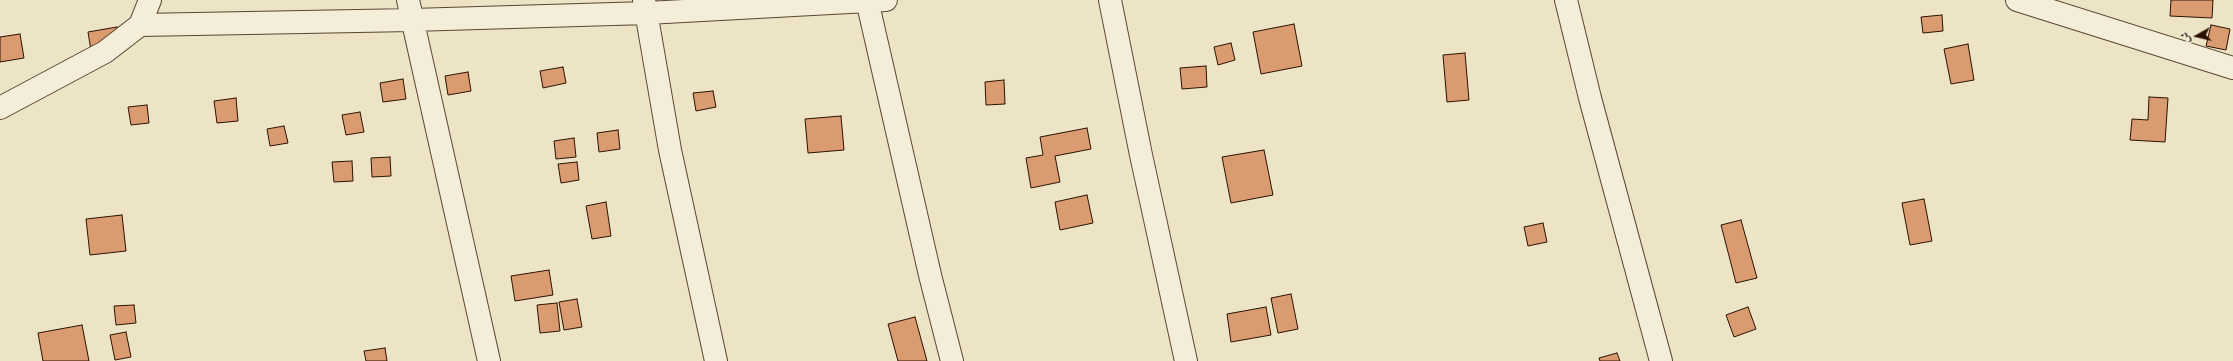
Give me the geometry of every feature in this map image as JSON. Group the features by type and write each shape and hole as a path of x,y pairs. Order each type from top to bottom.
{"street":[{"path":"0,108 105,52 140,25 150,0"},
{"path":"1110,0 1141,155 1186,361"},
{"path":"1566,0 1590,98 1661,361"},
{"path":"2017,0 2233,68"},
{"path":"140,25 410,10 874,1 930,275 952,361"},
{"path":"646,6 670,150 716,361"},
{"path":"410,10 489,361"}],"building":[{"path":"2171,0 2213,0 2212,18 2170,16"},
{"path":"1942,15 1943,31 1923,33 1921,17"},
{"path":"1294,24 1302,66 1261,74 1253,32"},
{"path":"2211,25 2230,29 2226,50 2206,46"},
{"path":"117,27 122,52 92,57 88,32"},
{"path":"20,34 24,58 0,62 0,37"},
{"path":"1231,43 1235,60 1218,65 1214,47"},
{"path":"1968,44 1974,80 1951,84 1944,49"},
{"path":"1465,53 1469,100 1447,102 1443,55"},
{"path":"1206,66 1207,87 1182,89 1180,68"},
{"path":"563,67 566,83 543,88 540,71"},
{"path":"468,72 471,91 448,95 445,76"},
{"path":"403,79 406,99 383,102 380,83"},
{"path":"1004,80 1005,104 986,105 985,82"},
{"path":"713,91 716,107 696,111 693,93"},
{"path":"2149,97 2168,98 2165,142 2130,140 2132,119 2148,120"},
{"path":"236,98 238,121 217,123 214,101"},
{"path":"147,105 149,123 131,125 128,107"},
{"path":"360,112 364,132 346,135 342,115"},
{"path":"841,116 844,150 808,153 805,119"},
{"path":"284,126 288,143 270,146 267,129"},
{"path":"1087,128 1091,149 1055,156 1060,182 1031,188 1026,158 1043,155 1040,137"},
{"path":"618,130 620,149 599,152 597,133"},
{"path":"574,138 576,157 556,159 554,141"},
{"path":"1264,150 1273,195 1231,203 1222,157"},
{"path":"390,157 391,176 372,177 371,158"},
{"path":"352,161 353,181 334,182 332,162"},
{"path":"577,162 579,180 561,183 558,164"},
{"path":"1087,195 1093,223 1060,230 1055,202"},
{"path":"1924,199 1932,241 1910,245 1902,203"},
{"path":"606,202 611,236 592,239 586,206"},
{"path":"122,215 126,251 90,255 86,219"},
{"path":"1741,220 1757,278 1736,283 1721,225"},
{"path":"1543,223 1547,242 1528,246 1524,227"},
{"path":"549,270 553,295 515,301 511,276"},
{"path":"1291,294 1298,329 1278,333 1271,298"},
{"path":"577,299 582,327 564,330 559,302"},
{"path":"557,303 560,331 540,333 537,305"},
{"path":"134,305 136,323 116,325 114,306"},
{"path":"1266,307 1271,335 1231,342 1227,314"},
{"path":"1748,307 1756,329 1734,337 1726,315"},
{"path":"915,317 927,361 898,361 888,324"},
{"path":"82,325 89,361 43,361 38,333"},
{"path":"126,332 131,357 115,360 110,335"},
{"path":"385,348 387,361 366,361 364,351"},
{"path":"1617,353 1620,361 1600,361 1599,358"}]}
